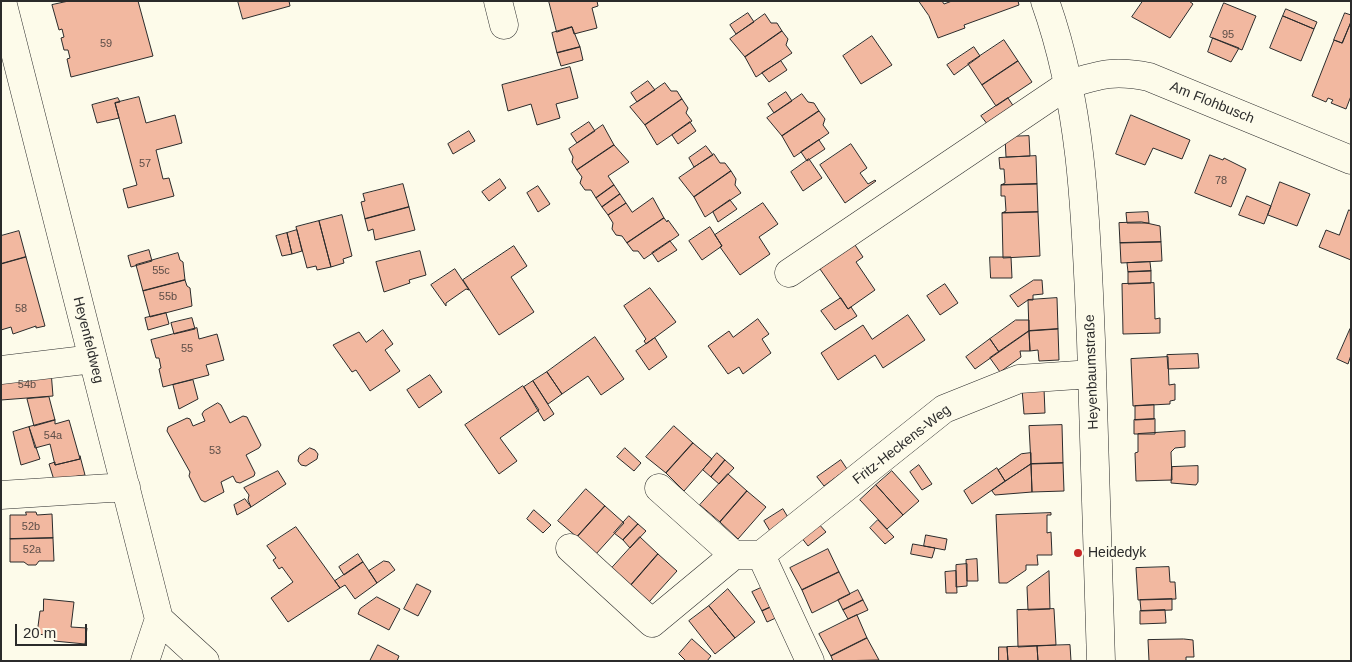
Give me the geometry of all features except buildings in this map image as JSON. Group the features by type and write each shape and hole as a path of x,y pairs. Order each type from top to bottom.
{"street":[{"name":"Heyenfeldweg","path":"2,1 159,619"},
{"name":"Heyenbaumstraße","path":"1045,1 1057,35 1069,84 1079,144 1086,232 1101,661"},
{"name":"Am Flohbusch","path":"1069,84 1100,74 1124,72 1149,77 1351,160"},
{"path":"789,273 1004,126 1069,84"},
{"path":"1,370 93,359"},
{"name":"Fritz-Heckens-Weg","path":"761,555 944,408 1019,378 1092,374"},
{"path":"1,495 126,487"},
{"path":"659,488 734,555"},
{"path":"570,548 652,623 734,555 761,555 810,661"},
{"path":"145,661 159,619 205,661"}],"place":[{"name":"Heidedyk","path":"1078,553"}]}
